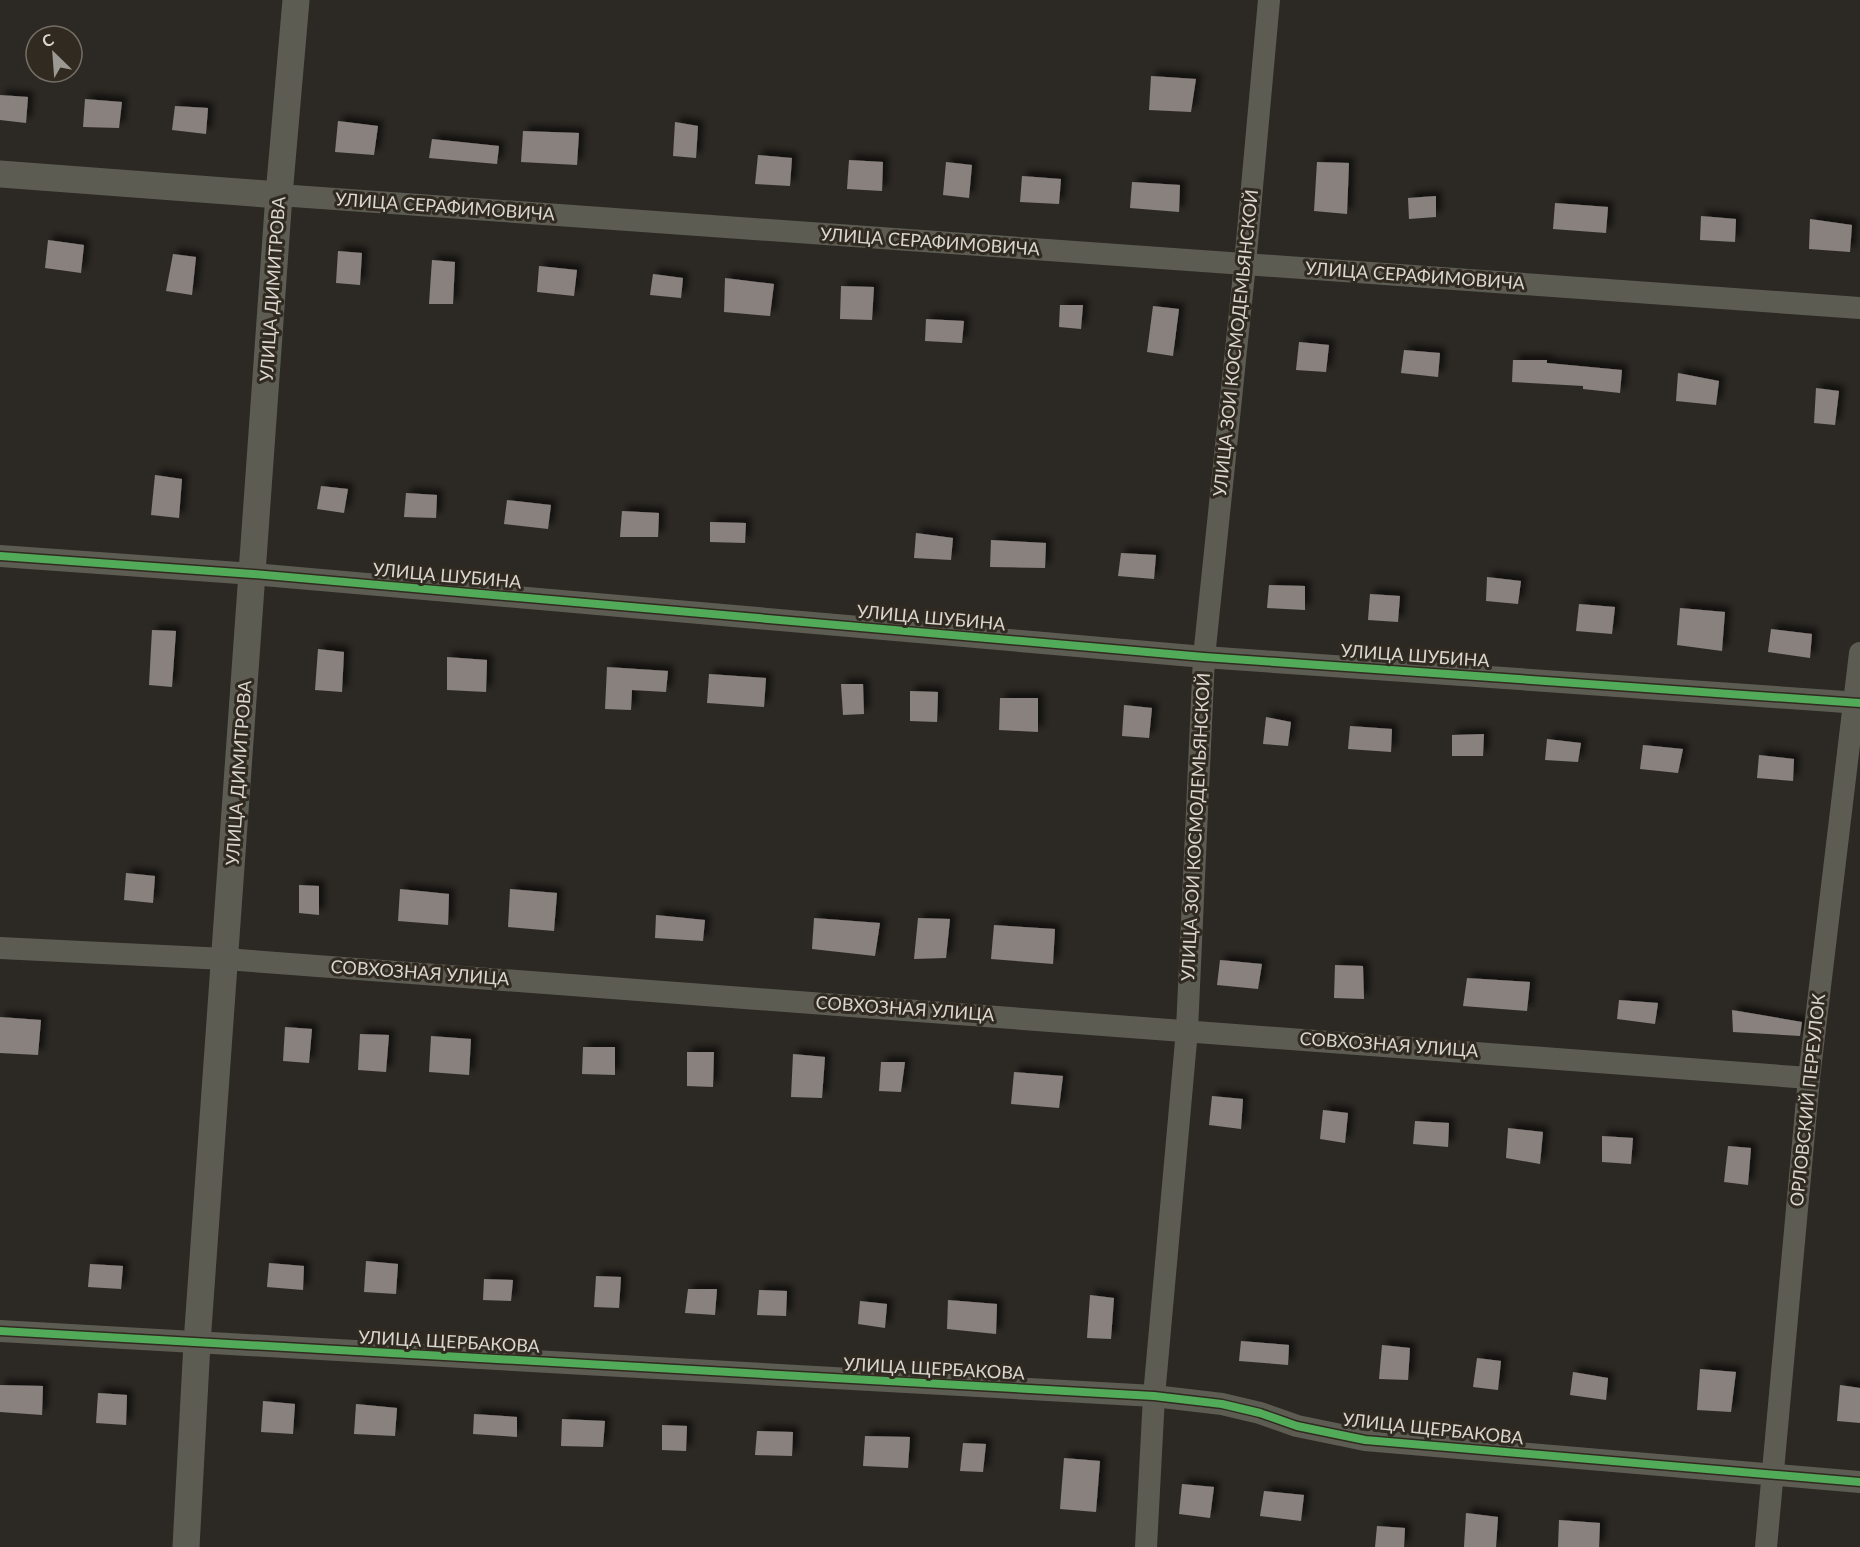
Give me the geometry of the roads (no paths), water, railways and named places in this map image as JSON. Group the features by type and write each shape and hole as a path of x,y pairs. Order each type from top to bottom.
{"street":[{"name":"УЛИЦА ДИМИТРОВА","path":"186,1547 197,1343 279,195 296,0"},
{"name":"УЛИЦА ЗОИ КОСМОДЕМЬЯНСКОЙ","path":"1146,1547 1154,1396 1187,1030 1204,657 1245,264 1269,0"},
{"name":"УЛИЦА СЕРАФИМОВИЧА","path":"0,174 1860,308"},
{"name":"УЛИЦА ШУБИНА","path":"0,556 253,574 1204,657 1858,702"},
{"name":"ОРЛОВСКИЙ ПЕРЕУЛОК","path":"1766,1547 1809,1077 1858,702 1860,654"},
{"name":"СОВХОЗНАЯ УЛИЦА","path":"0,948 225,959 1809,1077"},
{"name":"УЛИЦА ЩЕРБАКОВА","path":"0,1331 1154,1396 1222,1404 1260,1413 1297,1426 1365,1440 1860,1482"}]}
